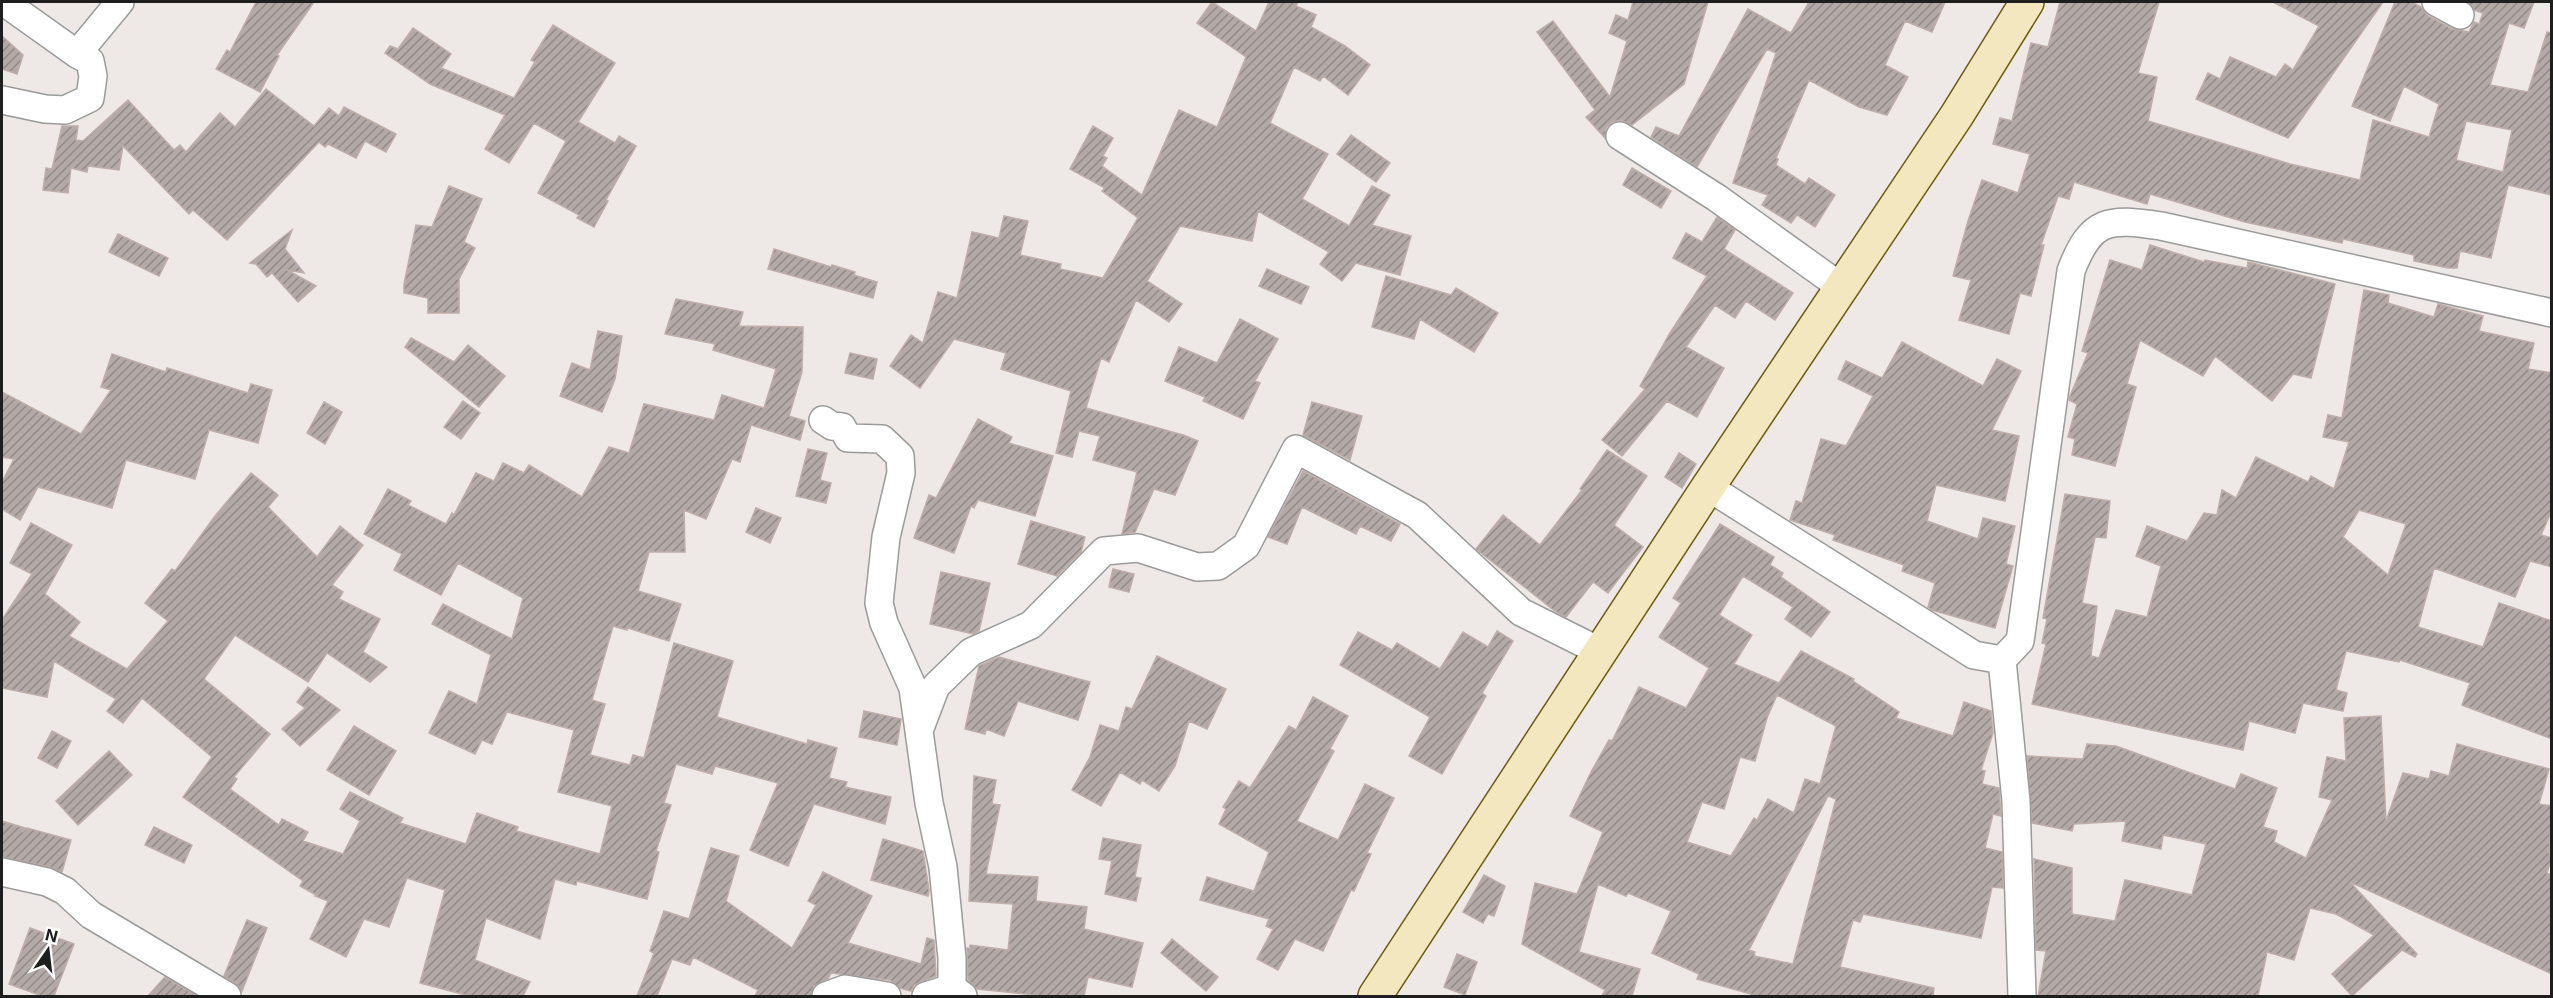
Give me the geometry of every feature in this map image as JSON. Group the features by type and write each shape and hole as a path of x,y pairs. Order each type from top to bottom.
{"street":[{"path":"2,100 45,109 65,110 90,99 93,76 90,61 76,54 4,2"},
{"path":"76,54 120,2"},
{"path":"1375,996 1708,487 1957,115 2027,2"},
{"path":"2436,2 2460,15"},
{"path":"1620,136 1717,198 1841,287"},
{"path":"2022,996 2016,801 2002,660 2020,641 2071,271 2079,249 2090,233 2102,225 2130,222 2161,226 2552,313"},
{"path":"824,420 832,426 842,427 848,438 882,439 900,456 901,473 886,537 879,603 884,623 913,688 929,803 943,867 956,994 926,996"},
{"path":"920,728 936,686 971,652 1031,625 1104,551 1137,548 1197,567 1218,566 1246,546 1296,449 1417,515 1521,612 1601,652"},
{"path":"1708,487 1974,655 2002,660"},
{"path":"2,872 47,882 65,891 91,915 227,996"},
{"path":"826,996 845,989 887,996"}],"building":[{"path":"256,2 314,2 277,55 279,56 260,92 216,69 227,50 230,52"},
{"path":"1212,2 1256,31 1269,2 1298,2 1296,6 1316,15 1311,27 1345,46 1370,65 1348,95 1323,76 1320,81 1294,67 1270,123 1328,154 1302,199 1349,226 1372,186 1390,195 1372,225 1411,236 1400,275 1356,263 1342,281 1320,264 1329,252 1258,211 1252,241 1180,226 1147,281 1182,304 1169,322 1136,300 1109,362 1101,358 1086,408 1198,441 1175,495 1154,489 1135,532 1122,534 1137,472 1093,460 1100,436 1079,431 1072,457 1056,453 1071,391 1001,369 1006,353 954,339 920,388 890,366 911,335 923,343 938,292 957,298 972,232 999,238 1004,216 1028,221 1020,255 1061,264 1060,269 1103,278 1138,218 1102,191 1105,188 1070,169 1093,126 1113,138 1103,156 1107,158 1102,166 1142,195 1179,110 1217,127 1246,57 1197,23"},
{"path":"1633,2 1708,2 1684,84 1632,125 1621,120 1612,122 1606,128 1605,138 1586,117 1595,110 1537,32 1553,21 1610,97 1627,41 1609,33 1616,15 1628,20"},
{"path":"1809,2 1945,2 1932,32 1905,21 1885,65 1908,77 1887,115 1859,107 1809,80 1776,158 1778,159 1776,165 1805,184 1809,178 1835,195 1815,227 1797,215 1791,223 1762,205 1768,195 1733,183 1776,53 1767,49 1697,167 1651,137 1656,127 1679,136 1748,9 1791,33"},
{"path":"2060,2 2159,2 2138,73 2157,77 2148,121 2290,164 2360,180 2373,120 2429,137 2439,104 2404,86 2390,121 2352,106 2395,2 2412,2 2421,7 2428,16 2452,29 2469,32 2474,22 2479,24 2483,13 2474,10 2468,2 2534,2 2524,28 2509,23 2490,85 2528,92 2547,32 2552,33 2552,195 2508,185 2491,258 2460,251 2457,268 2448,268 2414,261 2414,255 2343,239 2342,243 2245,222 2150,194 2147,204 2074,182 2069,199 2058,196 2041,245 2044,245 2031,296 2020,293 2009,334 1959,320 1971,280 1953,276 1982,180 2018,193 2030,154 1993,144 2000,118 2012,121 2031,43 2048,47","holes":["2466,121 2512,130 2503,172 2456,160"]},
{"path":"2273,2 2383,2 2288,138 2196,99 2208,73 2220,79 2230,57 2276,77 2285,64 2293,70 2319,26"},
{"path":"553,25 615,63 578,122 615,143 619,136 636,146 594,227 577,218 579,215 538,193 566,141 534,123 509,163 485,149 505,115 430,84 385,53 390,46 398,49 413,28 451,54 441,68 514,98 535,62 531,60"},
{"path":"2,36 23,55 17,74 2,69"},
{"path":"266,89 314,126 329,108 339,116 344,107 396,134 386,152 365,141 356,158 328,144 325,147 319,142 227,240 193,210 189,214 123,146 119,170 88,166 87,172 71,168 68,193 43,190 46,168 52,169 62,126 78,126 76,140 83,141 128,100 174,150 180,145 186,152 220,113 235,127"},
{"path":"1351,135 1390,163 1376,182 1337,154"},
{"path":"1632,168 1671,191 1661,208 1623,185"},
{"path":"449,186 482,199 464,242 475,248 459,279 459,313 428,313 428,298 404,293 404,284 416,225 432,227"},
{"path":"1717,217 1735,230 1724,249 1793,293 1775,320 1746,301 1735,318 1715,305 1686,347 1724,368 1697,417 1667,401 1622,456 1602,440 1645,389 1640,386 1670,333 1707,276 1673,258 1686,233 1702,242"},
{"path":"292,230 285,249 304,273 287,270 316,286 298,302 272,273 267,277 256,264 250,263"},
{"path":"118,234 168,258 159,276 109,252"},
{"path":"2150,245 2204,262 2205,260 2247,268 2248,262 2335,284 2311,378 2293,374 2272,401 2215,356 2203,376 2140,340 2127,384 2136,387 2115,466 2072,455 2075,439 2068,437 2077,404 2069,400 2088,353 2082,351 2110,260 2142,270"},
{"path":"774,249 855,272 854,275 877,282 873,298 768,269"},
{"path":"1267,269 1309,287 1301,304 1259,286"},
{"path":"1386,276 1451,295 1456,288 1498,313 1474,352 1420,319 1414,339 1372,327"},
{"path":"2364,290 2389,295 2388,303 2434,317 2438,304 2483,316 2479,331 2534,343 2528,369 2552,373 2552,510 2541,535 2552,538 2552,567 2530,561 2515,597 2434,568 2418,627 2483,647 2499,603 2552,621 2552,739 2462,705 2470,683 2400,660 2399,662 2346,651 2336,690 2347,693 2343,711 2303,703 2295,733 2249,721 2243,750 2032,704 2046,644 2042,643 2047,619 2043,618 2065,494 2110,501 2106,538 2095,537 2082,603 2097,606 2091,656 2099,658 2116,610 2147,617 2161,566 2136,556 2147,526 2187,541 2204,513 2217,515 2222,490 2236,498 2256,457 2308,482 2311,476 2334,489 2349,442 2323,437 2328,415 2342,418","holes":["2359,510 2406,524 2388,575 2343,537"]},
{"path":"676,299 743,312 739,326 803,327 802,372 789,416 805,421 800,440 751,425 740,462 732,459 706,519 684,510 685,552 649,552 638,591 681,604 669,641 628,628 627,630 613,626 592,700 605,704 590,755 630,765 633,755 644,758 674,643 733,661 717,717 807,744 808,740 837,748 829,778 847,782 845,787 891,797 885,824 814,804 788,866 750,850 778,783 715,766 712,774 676,764 664,803 671,805 656,851 659,852 647,899 577,881 576,885 555,879 540,939 486,918 475,960 530,982 523,996 469,996 420,983 445,890 407,878 389,927 364,919 346,957 310,939 328,901 300,886 303,881 183,797 212,757 142,698 123,723 107,711 116,699 54,661 47,697 2,688 2,620 32,574 10,563 31,523 72,545 45,594 80,622 69,636 127,669 168,621 145,603 172,569 175,571 215,516 251,473 278,495 268,507 317,557 340,526 363,545 332,585 343,592 339,599 380,619 363,652 387,667 370,682 327,653 308,682 235,635 204,679 270,734 234,777 237,779 230,789 279,825 282,819 308,832 303,841 343,854 360,821 340,809 350,792 403,818 400,823 466,844 477,813 518,827 516,831 600,854 612,806 558,792 574,730 507,712 492,744 482,740 475,754 429,733 449,691 477,704 491,655 432,624 443,604 512,639 523,598 458,563 441,595 394,570 402,554 364,534 388,489 411,501 408,505 446,524 452,513 454,515 476,473 494,481 503,463 524,473 529,465 582,497 609,447 629,453 644,404 714,420 722,395 764,408 776,369 713,350 715,344 665,334"},
{"path":"1240,319 1278,339 1255,381 1260,383 1243,419 1203,401 1205,397 1165,381 1179,347 1217,363"},
{"path":"598,331 622,336 615,379 602,412 560,396 572,363 590,370"},
{"path":"411,338 454,362 468,345 505,376 479,407 405,347"},
{"path":"1902,342 1983,386 1997,359 2021,371 1992,430 2019,436 2005,501 1936,485 1927,521 1978,539 1983,518 2015,526 2006,564 2013,566 1995,628 1932,610 1928,607 1935,583 1902,571 1904,565 1833,540 1835,535 1790,520 1796,501 1802,503 1821,439 1846,446 1873,396 1838,379 1846,361 1882,378"},
{"path":"850,353 877,359 873,379 845,373"},
{"path":"112,354 166,372 167,368 248,393 251,384 272,390 258,443 209,430 195,479 126,460 112,508 38,487 20,520 2,509 2,482 14,459 2,457 2,392 81,434 111,390 101,387"},
{"path":"463,401 480,413 461,439 444,427"},
{"path":"324,402 342,412 325,444 307,433"},
{"path":"1312,402 1362,416 1350,460 1303,435"},
{"path":"978,419 1012,437 1009,443 1053,456 1035,516 978,500 974,508 971,506 954,553 914,538 929,495 936,498"},
{"path":"808,449 827,453 820,480 831,483 826,503 796,496"},
{"path":"1607,450 1647,476 1614,525 1643,547 1608,593 1593,582 1566,617 1555,611 1476,549 1503,515 1540,545 1582,490 1580,489"},
{"path":"1679,453 1696,464 1682,488 1665,477"},
{"path":"1303,471 1400,524 1391,541 1360,526 1356,534 1302,507 1287,544 1268,537"},
{"path":"756,508 781,518 770,543 746,532"},
{"path":"1031,521 1085,537 1081,552 1057,576 1018,564"},
{"path":"1720,524 1774,557 1770,565 1783,573 1781,577 1830,612 1811,637 1785,619 1793,607 1743,576 1719,615 1752,635 1734,664 1779,683 1801,651 1854,679 1853,681 1899,712 1896,718 1953,736 1964,702 1991,711 1993,733 1981,770 1985,771 1982,784 1999,788 2001,816 1993,814 1985,848 2002,852 2003,888 1992,887 1981,938 1863,914 1860,922 1853,920 1840,967 1934,988 1933,996 1751,996 1751,994 1697,979 1699,974 1652,953 1671,911 1628,893 1626,896 1598,884 1579,952 1640,969 1632,996 1602,996 1605,990 1522,944 1535,883 1577,894 1603,832 1570,816 1591,772 1609,740 1612,741 1639,687 1686,708 1709,668 1659,637 1681,603 1673,598","holes":["1777,695 1836,726 1820,784 1805,779 1794,813 1768,799 1757,820 1754,818 1731,856 1687,842 1702,802 1724,809 1740,757 1755,761 1767,718","1828,796 1836,799 1793,964 1754,956 1755,952 1749,950"]},
{"path":"1113,569 1134,574 1129,592 1109,587"},
{"path":"941,572 990,583 979,631 973,634 930,624"},
{"path":"1497,631 1513,641 1482,693 1486,696 1442,774 1409,756 1430,717 1340,665 1358,632 1392,650 1397,643 1440,669 1463,632 1488,647"},
{"path":"1157,656 1226,689 1207,729 1189,721 1175,766 1159,791 1142,780 1140,784 1120,772 1101,806 1072,790 1090,757 1100,725 1119,731 1126,707 1132,709"},
{"path":"999,657 1090,682 1078,720 1018,701 1004,736 986,729 985,734 965,729 979,666"},
{"path":"308,687 340,710 300,746 282,729 305,708 297,702"},
{"path":"1313,697 1348,716 1330,749 1334,751 1297,821 1338,840 1365,784 1394,798 1367,853 1371,854 1354,891 1351,890 1323,951 1295,939 1278,970 1257,959 1273,929 1266,926 1269,919 1200,900 1207,877 1254,891 1269,852 1219,824 1226,809 1223,807 1239,781 1250,788 1289,726 1296,730"},
{"path":"864,711 901,719 897,745 859,737"},
{"path":"2381,716 2386,821 2403,773 2429,779 2431,771 2449,776 2457,744 2549,769 2539,804 2552,806 2549,853 2552,857 2547,873 2552,875 2552,974 2350,882 2417,954 2415,957 2402,950 2352,996 2332,974 2374,935 2336,914 2310,908 2294,960 2267,952 2258,996 2038,996 2046,951 2036,950 2034,859 2072,868 2072,914 2115,921 2125,880 2192,895 2206,844 2163,835 2161,849 2122,841 2126,821 2074,824 2072,831 2032,823 2027,756 2083,759 2087,744 2116,746 2235,789 2241,774 2277,788 2263,827 2277,831 2274,842 2306,858 2332,800 2319,797 2327,757 2346,761 2344,718"},
{"path":"354,726 396,751 369,795 327,770"},
{"path":"52,731 71,741 57,768 38,758"},
{"path":"109,751 132,775 78,825 56,801"},
{"path":"974,776 996,780 992,804 1000,805 986,874 1038,877 1036,901 1087,907 1084,929 1143,943 1132,987 1088,977 1084,996 1044,996 977,989 968,980 967,948 970,949 970,945 1008,950 1013,904 969,901"},
{"path":"2,821 25,828 22,832 27,828 71,840 62,872 50,867 2,857"},
{"path":"154,827 192,845 184,863 145,845"},
{"path":"1103,838 1141,845 1135,877 1141,878 1136,901 1105,894 1112,861 1099,859"},
{"path":"883,839 923,851 928,896 871,880"},
{"path":"711,848 739,856 726,901 792,948 816,905 808,901 823,872 872,896 848,943 921,964 927,938 934,940 936,976 914,985 911,991 900,988 890,980 831,973 828,979 814,986 811,996 755,996 758,990 693,957 690,965 672,959 657,996 637,996 654,953 650,951 664,911 689,919"},
{"path":"1484,875 1505,886 1494,916 1488,914 1483,923 1463,912"},
{"path":"247,920 267,928 242,991 236,983 224,976"},
{"path":"30,928 74,944 54,996 42,996 9,984"},
{"path":"1172,939 1218,977 1206,991 1161,953"},
{"path":"1457,954 1477,962 1465,995 1444,987"},
{"path":"165,977 197,996 148,996"}]}
